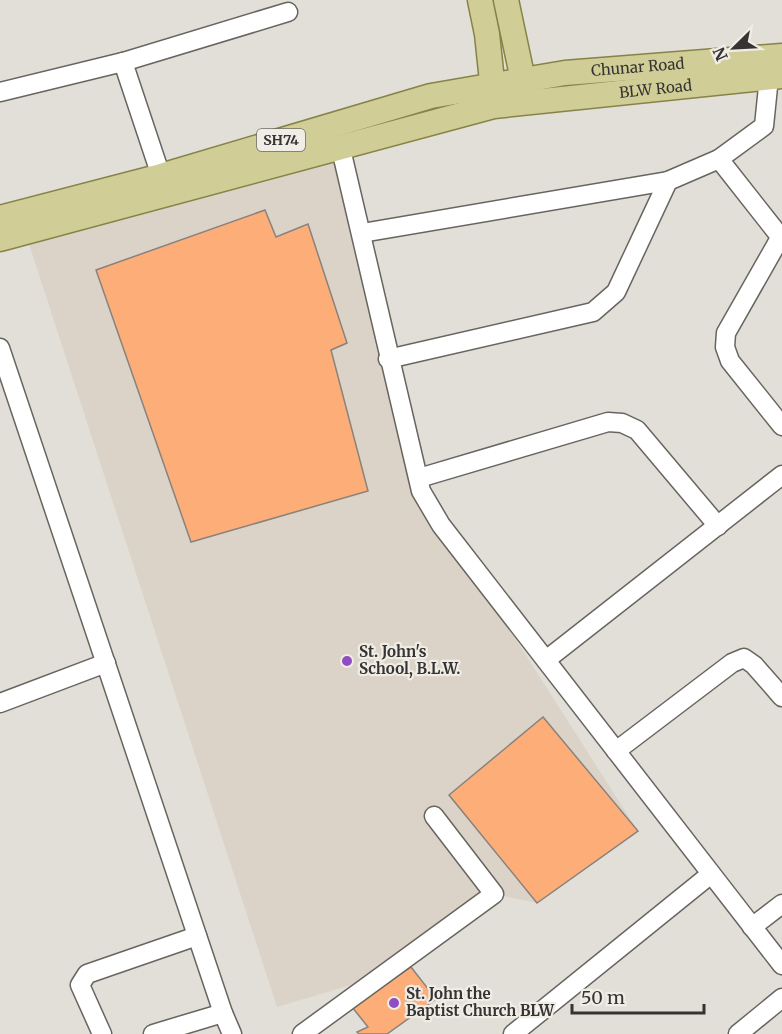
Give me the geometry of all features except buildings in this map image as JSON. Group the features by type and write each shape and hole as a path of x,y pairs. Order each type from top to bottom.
{"main road":[{"path":"480,0 487,34 493,95"},
{"path":"506,0 525,91"},
{"path":"487,34 513,33"},
{"name":"Chunar Road","path":"525,91 565,73 782,57"},
{"name":"BLW Road","path":"525,91 564,98 776,77"},
{"name":"SH74","path":"0,218 161,176 431,96 493,95 525,91"},
{"name":"SH74","path":"0,239 79,220 340,146 493,95"}],"street":[{"path":"0,92 123,62 288,12"},
{"path":"123,62 161,176"},
{"path":"362,233 668,181 719,159 764,126 776,77"},
{"path":"340,146 362,233 388,359 421,491 441,525 782,965"},
{"path":"719,159 781,239 726,333 725,348 730,361 782,426"},
{"path":"388,359 593,312 616,292 668,181"},
{"path":"0,348 232,1034"},
{"path":"419,478 608,422 622,423 637,430 718,526"},
{"path":"546,660 782,475"},
{"path":"616,751 732,663 744,658 754,664 782,697"},
{"path":"0,703 106,663"},
{"path":"302,1034 494,894 434,816"},
{"path":"513,1034 711,874"},
{"path":"752,927 782,904"},
{"path":"102,1034 80,985 87,974 197,936"},
{"path":"738,1034 782,998"},
{"path":"153,1034 223,1013"}],"shaded area":[{"name":"St. John's School, B.L.W.","path":"335,160 421,491 638,831 537,903 494,894 411,967 277,1007 29,244"}],"place":[{"name":"St. John's School, B.L.W.","path":"347,661"},
{"name":"St. John the Baptist Church BLW","path":"394,1003"}]}
